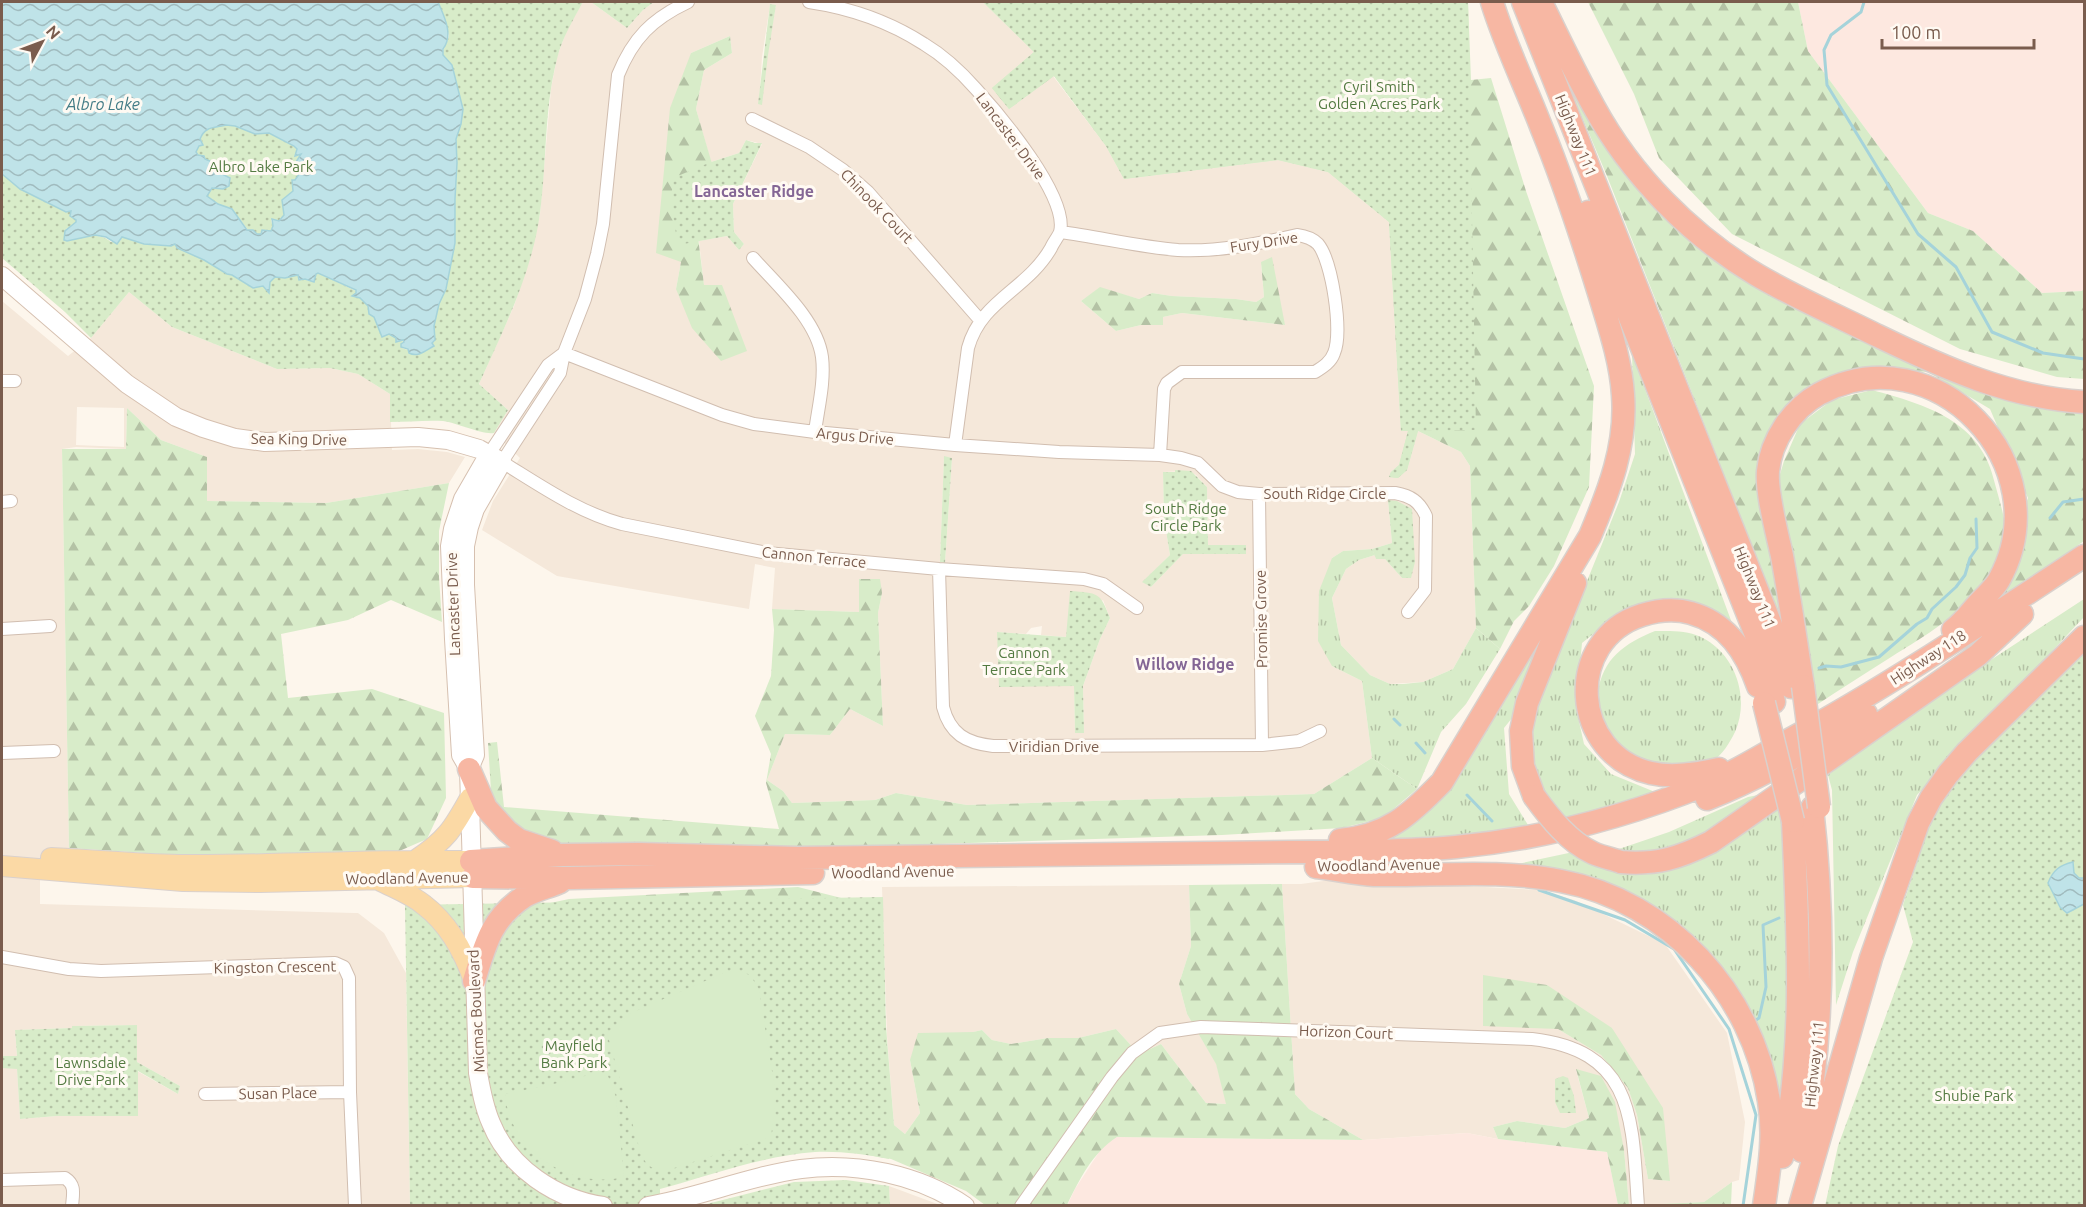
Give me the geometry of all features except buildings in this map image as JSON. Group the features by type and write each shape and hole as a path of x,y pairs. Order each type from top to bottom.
{"highway":[{"path":"1492,2 1570,203 1618,361 1623,396 1618,461 1580,570 1527,703 1521,731 1522,766 1534,796 1549,817 1591,853 1621,862 1660,862 1684,855 1711,842 1978,654 2022,614"},
{"name":"Highway 111","path":"1505,2 1758,640 1783,695"},
{"name":"Highway 111","path":"1523,2 1785,663 1783,695 1788,769 1809,813 1820,899 1821,992 1810,1104 1791,1206"},
{"path":"1541,2 1594,109 1618,146 1649,185 1685,222 1719,250 1789,292 1939,366 2029,394 2085,402"},
{"path":"1809,813 1783,695 1782,558 1768,471 1775,444 1789,418 1811,398 1837,384 1867,377 1897,379 1927,387 1958,403 1982,425 2003,457 2013,488 2016,521 2011,553 1998,582 1957,627 1825,721"},
{"path":"1057,854 1187,845 1352,839 1370,835 1391,826 1422,802 1442,782 1590,536"},
{"name":"Highway 118","path":"1769,760 1820,743 2022,614 2081,562"},
{"name":"Highway 118","path":"1769,760 1825,721 2081,562"},
{"path":"1744,764 1667,775 1651,773 1623,762 1609,750 1592,723 1586,692 1587,675 1603,640 1618,626 1635,617 1652,612 1667,609 1704,616 1722,627 1739,645 1752,670 1783,695"},
{"path":"1800,1206 1844,1045 1871,958 1918,823 1931,798 1967,752 2085,637"},
{"name":"Woodland Avenue","path":"472,869 561,855 638,854 798,858 1314,852 1458,847 1577,826 1700,787 1744,764 1769,760"},
{"name":"Woodland Avenue","path":"472,869 570,878 1427,865 1499,858 1618,830 1664,816 1716,795 1769,760"},
{"path":"469,769 486,808 507,831 519,840 561,855"},
{"name":"Highway 111","path":"1769,1206 1782,1157 1794,1087 1799,945 1809,813"},
{"path":"1316,867 1371,875 1503,875 1561,881 1600,892 1629,904 1656,920 1677,936 1706,965 1722,985 1750,1031 1763,1067 1770,1102 1772,1136 1764,1206"},
{"path":"474,981 489,934 504,915 526,896 570,878"}],"main road":[{"path":"416,860 437,846 452,831 470,798"},
{"name":"Woodland Avenue","path":"2,855 178,865 335,864 416,860 472,869"},
{"name":"Woodland Avenue","path":"2,866 183,881 260,882 377,878 472,869"},
{"path":"377,878 424,904 446,927 468,964 474,981"}],"street":[{"name":"Lancaster Drive","path":"472,869 469,769 461,755 453,629 450,546 453,529 463,499 546,396 560,373 564,353 585,299 597,254 603,224 618,75 626,55 649,26 671,10 688,2"},
{"name":"Lancaster Drive","path":"809,2 828,5 895,28 925,44 951,64 976,88 1042,175 1054,197 1060,232"},
{"name":"Chinook Court","path":"752,119 809,147 843,170 868,192 980,320"},
{"path":"955,445 972,333 991,308 1036,270 1060,232"},
{"name":"Fury Drive","path":"1060,232 1176,250 1223,249 1297,235 1305,236 1319,246 1325,256 1335,300 1338,340 1333,357 1324,367 1315,372 1182,372 1167,383 1164,389 1160,455"},
{"path":"753,258 807,319 818,341 823,373 815,432"},
{"name":"Sea King Drive","path":"2,276 127,384 176,417 203,428 236,438 265,442 418,437 448,440 479,448 496,458"},
{"name":"Lancaster Drive","path":"496,458 549,365 564,353"},
{"name":"Argus Drive","path":"564,353 722,415 754,424 955,445 1059,452 1160,455"},
{"path":"2,381 15,381"},
{"path":"535,389 546,396"},
{"name":"South Ridge Circle","path":"1160,455 1198,463 1222,486 1239,492 1259,494 1395,493 1414,499 1426,516 1425,590 1408,612"},
{"name":"Cannon Terrace","path":"496,458 579,509 599,518 622,524 768,553 939,569 1084,579 1103,584 1137,608"},
{"name":"Promise Grove","path":"1259,494 1262,745"},
{"name":"Viridian Drive","path":"939,569 943,707 956,732 974,744 993,746 1262,745 1299,741 1320,731"},
{"path":"2,629 50,626"},
{"path":"2,753 54,751"},
{"name":"Micmac Boulevard","path":"472,869 478,1073 487,1112 498,1138 522,1167 543,1184 573,1199 603,1206"},
{"name":"Kingston Crescent","path":"2,957 81,970 335,963 341,965 346,969 350,978 350,1092 355,1206"},
{"name":"Horizon Court","path":"1021,1206 1112,1077 1132,1053 1160,1033 1201,1027 1522,1038 1576,1048 1602,1066 1623,1096 1632,1132 1638,1206"},
{"name":"Susan Place","path":"205,1094 350,1092"},
{"path":"648,1206 800,1169 833,1167 867,1170 900,1177 939,1191 965,1206"},
{"path":"2,1180 65,1178 74,1191 72,1206"}],"shaded area":[{"name":"Lancaster Ridge","path":"583,2 591,2 627,28 643,10 654,2 983,2 1034,52 993,88 1009,109 1053,76 1106,146 1124,179 1278,160 1328,172 1389,222 1401,431 1409,431 1399,465 1391,472 1407,470 1418,431 1461,452 1470,466 1476,628 1453,669 1423,682 1390,684 1370,675 1341,645 1332,598 1332,666 1362,681 1372,758 1314,794 967,805 896,793 875,800 792,803 783,791 767,780 785,734 830,735 850,709 883,726 878,613 882,593 859,580 859,612 772,609 775,568 755,564 749,609 557,576 482,530 493,501 520,458 494,433 508,410 479,384 514,306 529,261 540,214 551,89 557,57 568,27","holes":["770,5 776,5 759,104 762,57","730,36 732,53 704,70 696,109 711,162 739,153 746,140 762,144 733,204 734,232 744,244 739,250 727,236 699,241 704,286 676,289 681,262 691,53","1261,263 1285,325 1182,313 1163,317 1163,325 1141,325 1116,331 1081,301 1100,288 1139,299 1152,293 1256,302 1264,297","944,457 952,458 945,563 940,562","1188,471 1196,475 1207,487 1208,545 1245,545 1246,553 1183,554 1151,587 1143,582 1170,555 1164,519 1163,472","1388,500 1402,578 1385,559 1376,559 1375,555 1359,560 1346,569 1332,598 1332,558 1343,551 1372,549 1392,543","1103,600 1110,618 1083,686 1084,733 1075,733 1074,686 997,632 1026,634 1031,628 1042,626 1041,635 1066,637"]},
{"path":"1798,2 2084,2 2084,288 2082,291 2042,293 1973,231 1928,213 1808,51"},
{"path":"129,292 172,327 277,369 330,368 358,374 390,394 392,450 418,449 447,452 465,457 449,483 326,503 207,501 207,457 161,440 127,408 126,449 76,447 62,449 69,848 40,865 40,904 358,913 384,933 406,973 410,1205 2,1205 2,1068 17,1068 20,1119 57,1116 137,1071 178,1094 180,1086 137,1062 136,1025 15,1030 17,1056 2,1056 2,301 68,356 91,338","holes":["77,407 124,408 124,447 76,445"]},
{"path":"1338,879 1539,890 1574,900 1665,944 1727,1033 1745,1122 1739,1180 1732,1182 1704,1202 1629,1205 1624,1150 1576,1070 1589,1118 1565,1128 1517,1121 1493,1127 1498,1139 1467,1133 1363,1140 1309,1109 1295,1094 1282,884","holes":["1612,1028 1670,1181 1648,1179 1637,1115 1628,1088 1601,1055 1558,1029"]},
{"path":"1189,885 1191,946 1179,984 1187,1014 1216,1063 1227,1104 1206,1103 1161,1044 1139,1054 1116,1029 1078,1038 1048,1038 1011,1044 992,1040 982,1030 910,1060 920,1113 905,1134 894,1125 887,1036 882,887"},
{"path":"1467,1133 1607,1152 1618,1205 1067,1206 1075,1189 1103,1146 1117,1137 1363,1140"},
{"path":"889,1186 940,1205 890,1205"}],"green space":[{"path":"438,2 583,2 562,44 553,78 540,213 531,257 516,300 479,384 508,410 494,433 443,421 390,422 390,394 358,374 330,368 277,369 172,327 129,292 91,338 65,312 2,258 2,174 20,189 66,212 71,211 70,216 77,220 75,225 66,229 66,241 95,236 111,242 120,241 122,237 144,244 171,246 175,244 176,247 253,288 263,286 269,293 270,282 275,277 285,278 298,275 302,279 314,282 318,273 356,291 355,297 360,298 368,306 369,314 374,317 382,337 389,334 396,338 396,342 403,340 402,348 419,354 433,347 434,326 446,286 455,243 456,139 463,109 452,65 443,55 449,35"},
{"path":"591,2 654,2 643,10 627,28"},
{"name":"Cyril Smith Golden Acres Park","path":"983,2 1468,2 1471,80 1491,78 1526,191 1594,386 1589,487 1554,566 1529,606 1514,621 1500,649 1476,628 1470,466 1461,452 1418,431 1407,470 1398,478 1389,477 1399,465 1408,431 1401,431 1389,222 1328,172 1278,160 1124,179 1106,146 1054,76 1009,109 992,88 1034,52"},
{"name":"Cyril Smith Golden Acres Park","path":"983,2 1468,2 1476,430 1418,431 1407,470 1398,478 1389,477 1399,465 1408,431 1401,431 1389,222 1328,172 1278,160 1124,179 1106,146 1054,76 1009,109 992,88 1034,52"},
{"path":"1588,2 1798,2 1808,51 1928,213 1973,231 2042,293 2082,291 2084,288 2084,379 2057,377 1960,349 1732,234 1659,158 1634,94"},
{"path":"770,4 776,5 762,105 758,104"},
{"path":"1546,32 1608,129 1760,285 2084,411 2084,541 1990,607 2028,498 1990,409 1928,372 1897,371 1838,381 1775,439 1786,633 1607,176"},
{"path":"730,36 732,53 704,70 696,109 722,198 698,237 704,285 722,285 747,351 721,361 692,328 676,289 681,262 656,253 670,108 691,53"},
{"name":"Albro Lake Park","path":"226,125 255,134 269,133 294,146 297,150 295,156 301,154 296,162 300,173 295,180 292,180 293,191 282,200 284,215 279,221 271,220 273,227 270,231 262,230 260,234 257,234 253,230 248,230 232,209 218,204 207,196 212,188 223,189 229,186 229,177 216,171 210,161 196,152 204,132 210,128"},
{"path":"746,140 762,143 733,204 734,232 744,244 739,250 727,236 678,245 671,205 673,178 739,153"},
{"path":"1272,257 1285,325 1182,313 1163,317 1163,325 1141,325 1116,331 1081,301 1100,287 1139,299 1152,293 1256,302 1264,297 1261,262"},
{"path":"1632,354 1732,623 1714,610 1673,598 1623,610 1582,643 1576,708 1584,744 1611,774 1655,792 1565,821 1541,793 1529,744 1538,702 1619,502 1635,454"},
{"path":"1872,390 1932,410 1965,431 1978,445 1988,462 1995,484 2004,519 2006,538 1989,578 1960,609 1925,636 1815,706 1773,497 1784,461 1800,424 1832,400"},
{"path":"127,408 161,440 207,457 207,501 326,503 449,483 439,531 442,622 391,600 348,620 281,634 288,698 372,689 444,713 446,798 427,839 397,852 176,855 69,848 62,449 126,449"},
{"path":"944,456 952,458 945,563 940,562"},
{"name":"South Ridge Circle Park","path":"1175,470 1191,471 1207,487 1208,545 1246,545 1246,554 1183,554 1151,587 1142,582 1170,555 1164,519 1163,472 1175,472"},
{"path":"1388,500 1397,501 1412,509 1415,562 1411,578 1402,578 1385,559 1376,559 1372,549 1392,543"},
{"path":"1372,549 1375,555 1359,560 1346,569 1332,598 1341,645 1370,675 1390,684 1403,684 1423,682 1453,669 1476,628 1500,649 1466,704 1441,732 1417,789 1372,758 1362,681 1332,666 1318,641 1319,591 1332,558 1343,551"},
{"path":"859,579 880,579 882,593 878,613 883,726 850,709 830,735 785,734 767,780 783,791 792,803 875,800 896,793 967,805 1314,794 1372,758 1417,789 1383,818 1342,828 1222,835 774,849 552,844 508,828 491,791 488,743 497,742 504,807 779,829 766,783 771,754 755,716 771,676 774,630 772,609 859,612"},
{"name":"Cannon Terrace Park","path":"1070,591 1087,592 1097,596 1110,618 1083,686 1084,733 1075,733 1074,686 999,687 997,632 1066,637"},
{"path":"2084,599 2084,617 1917,795 1853,952 1836,1005 1832,790 1828,775 1931,699"},
{"path":"1557,610 1512,718 1504,728 1509,794 1528,825 1515,831 1379,844 1459,761 1507,698 1511,676"},
{"path":"1655,631 1690,633 1713,645 1731,666 1740,691 1741,705 1735,732 1716,759 1667,775 1608,740 1598,698 1600,681 1610,662 1625,647"},
{"name":"Shubie Park","path":"2084,636 2084,1205 1825,1206 1838,1146 1913,942 1903,905 1930,823 1932,797"},
{"path":"1763,794 1674,858 1616,850 1669,832 1748,797"},
{"path":"1780,805 1791,905 1793,970 1779,1131 1768,1071 1677,930 1508,866 1578,851 1622,868"},
{"path":"1282,884 1295,1094 1309,1109 1363,1140 1117,1137 1108,1143 1094,1159 1067,1205 985,1205 966,1191 891,1159 828,1148 541,905 569,899 798,887 861,903 878,928 894,1125 905,1134 920,1113 910,1060 918,1033 982,1030 992,1040 1011,1044 1048,1038 1078,1038 1116,1029 1139,1054 1161,1044 1206,1103 1226,1104 1216,1064 1187,1014 1179,984 1191,946 1189,885"},
{"name":"Mayfield Bank Park","path":"883,897 889,1159 852,1153 795,1154 737,1167 660,1189 660,1205 410,1205 405,905"},
{"path":"728,971 748,974 759,990 776,1096 771,1137 668,1170 655,1169 646,1162 641,1154 607,1033 629,1014"},
{"path":"1483,975 1547,985 1612,1028 1663,1108 1670,1181 1648,1179 1637,1115 1628,1088 1601,1055 1558,1029 1483,1026"},
{"name":"Lawnsdale Drive Park","path":"137,1025 137,1062 180,1086 178,1094 138,1071 138,1116 57,1116 20,1119 17,1069 2,1068 2,1056 17,1056 15,1030"},
{"path":"1576,1069 1601,1076 1615,1102 1624,1150 1629,1205 1618,1205 1607,1152 1498,1139 1493,1127 1517,1121 1565,1128 1589,1118"},
{"path":"596,1073 608,1076 616,1097 624,1177 589,1179 556,1168 541,1159 529,1147 518,1133 508,1111 505,1094"},
{"path":"1563,1076 1568,1078 1574,1096 1576,1113 1560,1113 1555,1102 1555,1079"},
{"path":"846,1180 889,1186 890,1205 703,1205 794,1182"},
{"path":"1732,1182 1731,1205 1661,1205 1704,1202"}],"water":[{"name":"Albro Lake","path":"2,2 438,2 445,19 448,38 443,55 452,65 463,109 456,139 455,243 446,289 439,304 434,326 435,340 432,343 434,346 419,354 409,353 408,349 401,347 403,340 396,342 396,338 389,334 382,337 374,317 369,314 368,306 360,298 352,296 356,290 318,273 314,282 299,280 298,275 285,278 275,277 270,282 269,293 263,286 253,288 204,260 177,248 175,244 171,246 144,244 122,237 117,244 106,237 95,235 64,240 65,231 76,222 70,216 71,211 66,212 20,189 2,174","holes":["235,126 255,134 269,133 294,146 297,149 295,156 301,154 296,162 300,173 295,180 292,180 293,191 282,200 284,215 279,221 272,219 271,231 262,230 261,234 247,230 232,209 218,204 207,196 212,188 223,189 229,186 230,178 216,171 210,161 196,152 199,146 203,145 200,139 204,132 214,127"]},
{"path":"2073,862 2074,873 2079,878 2084,878 2084,904 2067,913 2060,907 2048,883 2058,869"}],"waterway":[{"path":"1864,2 1861,12 1831,35 1824,50 1827,85 1918,234 1956,267 1992,332 2043,353 2084,359"},
{"path":"2050,518 2063,502 2084,499"},
{"path":"1819,668 1841,667 1879,657 1927,618 1932,609 1956,587 1965,575 1970,558 1977,548 1976,519"},
{"path":"1394,719 1400,725"},
{"path":"1416,743 1425,753"},
{"path":"1467,795 1492,821"},
{"path":"1539,890 1625,920 1674,949 1729,1029 1756,1115 1743,1206"},
{"path":"1753,1022 1759,1018 1766,987 1763,925 1779,918"}],"district":[{"name":"Lancaster Ridge","path":"754,191"},
{"name":"Willow Ridge","path":"1185,664"}]}
